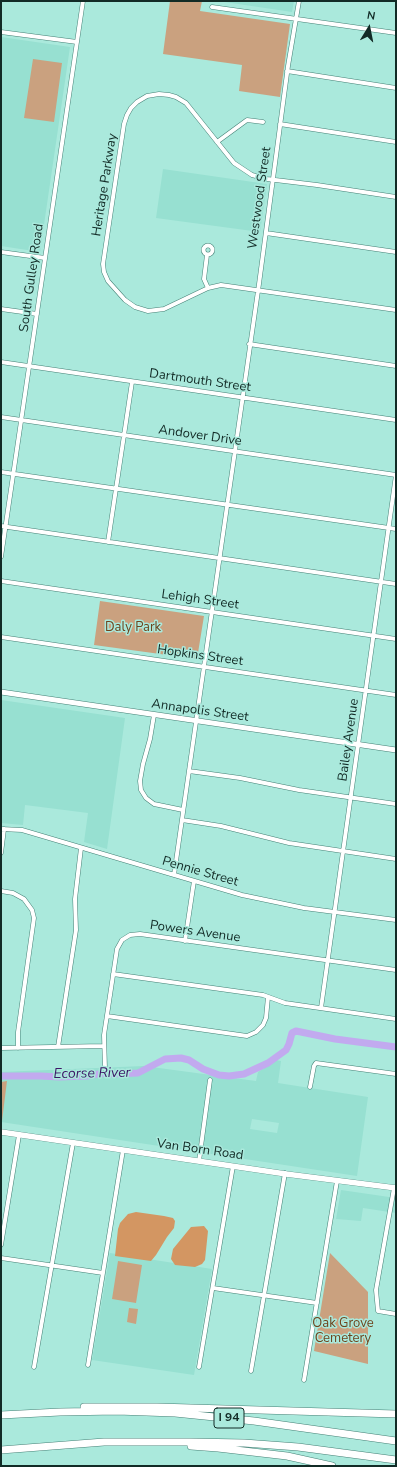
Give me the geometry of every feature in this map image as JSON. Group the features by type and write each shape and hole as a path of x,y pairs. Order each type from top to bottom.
{"highway":[{"path":"60,1412 75,1407 123,1406 396,1414"},
{"name":"I 94","path":"1,1415 60,1412 138,1412 200,1415 396,1441"},
{"path":"130,1442 226,1449 287,1456 332,1466"},
{"name":"I 94","path":"1,1450 72,1444 130,1442 244,1443 298,1447 396,1460"}],"main road":[{"name":"Van Born Road","path":"1,1132 286,1174 395,1188"}],"street":[{"name":"South Gulley Road","path":"1,557 3,527 14,473 84,1"},
{"name":"Westwood Street","path":"174,875 266,233 287,71 299,1"},
{"path":"212,6 396,33"},
{"path":"1,32 77,42"},
{"path":"287,71 396,88"},
{"name":"Heritage Parkway","path":"396,197 260,178 242,170 234,163 190,107 176,96 154,94 144,97 134,105 127,115 124,124 103,264 105,275 111,285 130,304 143,310 152,311 164,309 208,288 228,285 396,310"},
{"path":"217,142 247,120 263,122"},
{"path":"280,124 396,142"},
{"path":"266,233 396,252"},
{"path":"1,252 45,258"},
{"path":"207,255 204,279 208,288"},
{"path":"1,309 37,314"},
{"path":"249,344 396,366"},
{"name":"Dartmouth Street","path":"1,362 396,420"},
{"path":"108,542 132,382"},
{"name":"Andover Drive","path":"1,417 396,475"},
{"path":"1,472 396,530"},
{"name":"Bailey Avenue","path":"321,1008 396,475"},
{"path":"3,527 396,584"},
{"name":"Lehigh Street","path":"1,581 396,639"},
{"name":"Hopkins Street","path":"1,636 396,695"},
{"name":"Annapolis Street","path":"1,692 396,750"},
{"path":"154,715 150,739 142,764 140,782 141,790 146,798 154,804 183,810"},
{"path":"189,771 240,778 299,790 396,804"},
{"path":"182,820 221,826 289,843 396,859"},
{"path":"1,853 3,829"},
{"name":"Pennie Street","path":"3,829 22,830 242,895 335,913 396,920"},
{"path":"58,1047 76,930 75,899 81,848"},
{"path":"185,941 194,881"},
{"path":"1,891 13,893 28,903 32,910 34,921 18,1032 18,1048"},
{"name":"Powers Avenue","path":"105,1069 104,1046 107,1016 117,949 122,940 127,936 140,934 396,970"},
{"path":"113,974 268,997 285,1003 396,1019"},
{"path":"107,1016 247,1036 256,1032 263,1024 266,1018 268,997"},
{"path":"1,1048 104,1046"},
{"path":"310,1087 315,1064 396,1074"},
{"path":"199,1161 210,1080"},
{"path":"1,1245 19,1135"},
{"path":"34,1367 73,1143"},
{"path":"88,1365 123,1150"},
{"path":"199,1367 233,1166"},
{"path":"251,1371 286,1174"},
{"path":"304,1380 337,1180"},
{"path":"395,1188 376,1286 377,1310 379,1312 396,1314"},
{"path":"1,1258 103,1273"},
{"path":"213,1288 316,1302"}],"shaded area":[{"path":"218,1 294,1 292,12"},
{"path":"1,37 70,47 40,252 1,246"},
{"path":"163,169 267,184 260,232 156,218"},
{"path":"1,700 125,718 107,849 84,842 88,813 25,805 23,825 1,823"},
{"path":"276,1060 281,1061 278,1083 368,1097 357,1176 1,1122 1,1072 144,1066 256,1081 258,1072","holes":["252,1119 279,1123 277,1133 250,1129"]},
{"path":"341,1190 396,1198 396,1213 363,1208 361,1221 336,1219"},
{"path":"136,1212 173,1218 175,1221 174,1228 151,1261 115,1256 120,1223 128,1214"},
{"path":"204,1226 208,1231 205,1260 202,1264 195,1267 175,1265 171,1259 173,1249 191,1227"},
{"path":"110,1253 212,1269 194,1375 92,1360"}],"green space":[{"path":"170,1 202,1 200,11 290,24 280,97 239,91 242,65 163,54"},
{"path":"33,59 62,63 54,122 24,118"},
{"name":"Daly Park","path":"100,601 204,616 197,659 94,645"},
{"path":"7,1081 2,1121 1,1121 1,1082"},
{"name":"Oak Grove Cemetery","path":"330,1253 368,1292 368,1364 314,1351"},
{"path":"118,1261 142,1265 136,1303 112,1299"},
{"path":"129,1308 138,1309 136,1324 127,1322"}],"waterway":[{"name":"Ecorse River","path":"1,1076 59,1077 86,1076 105,1073 138,1073 165,1059 181,1058 189,1060 203,1069 219,1075 229,1076 244,1074 268,1063 286,1050 292,1033 296,1031 335,1039 396,1047"}]}
